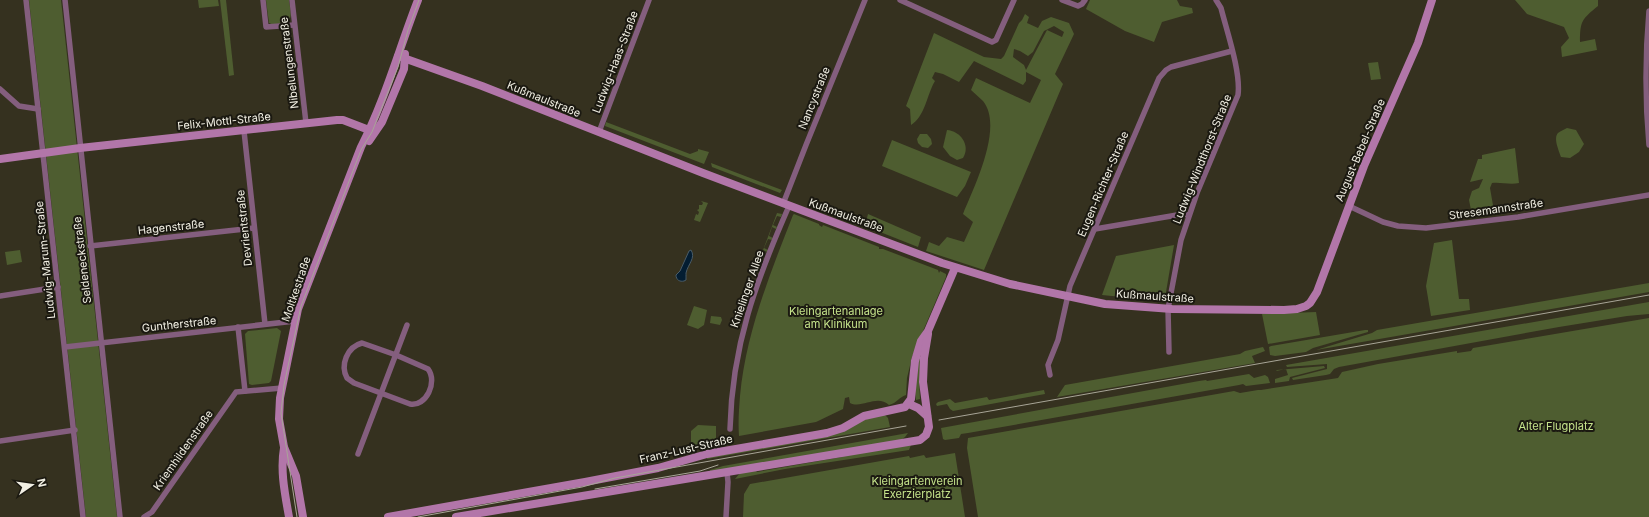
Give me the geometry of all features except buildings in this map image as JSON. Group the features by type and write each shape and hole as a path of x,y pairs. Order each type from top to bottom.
{"street":[{"name":"Ludwig-Marum-Straße","path":"26,0 83,517"},
{"name":"Seldeneckstraße","path":"65,0 120,517"},
{"path":"263,0 266,27 294,25"},
{"name":"Nibelungenstraße","path":"292,0 306,123"},
{"name":"Moltkestraße","path":"303,517 296,476 284,447 279,412 282,388 295,321 353,166 401,57 404,37 418,0"},
{"name":"Ludwig-Haas-Straße","path":"599,132 650,0"},
{"name":"Nancystraße","path":"786,205 806,145 865,0"},
{"path":"900,0 992,42 996,40 1014,0"},
{"path":"1062,0 1080,6 1085,0"},
{"name":"Ludwig-Windthorst-Straße","path":"1169,352 1168,309 1178,256 1188,215 1238,95 1239,79 1221,8 1216,0"},
{"name":"August-Bebel-Straße","path":"1306,306 1310,303 1317,292 1349,206 1418,43 1432,0"},
{"path":"1649,12 1646,37 1649,145"},
{"name":"Eugen-Richter-Straße","path":"1050,375 1048,365 1058,340 1074,276 1161,76 1166,70 1174,66 1232,51"},
{"name":"Moltkestraße","path":"353,166 382,122 404,69 401,57"},
{"name":"Kußmaulstraße","path":"401,57 482,86 786,205 954,268 1010,284 1068,297 1116,305 1168,309 1284,310 1306,306"},
{"path":"0,89 19,106 38,110"},
{"name":"Felix-Mottl-Straße","path":"0,159 80,148 343,120 369,130"},
{"name":"Devrientstraße","path":"244,131 265,324"},
{"name":"Stresemannstraße","path":"1349,206 1383,222 1398,226 1426,228 1518,217 1649,195"},
{"name":"Knielinger Allee","path":"730,429 735,367 745,319 786,205"},
{"path":"1095,229 1183,214 1188,215"},
{"name":"Hagenstraße","path":"90,246 254,228"},
{"path":"927,416 918,408 909,404 912,396 915,361 921,341 928,331 954,268"},
{"path":"0,296 58,287"},
{"name":"Guntherstraße","path":"65,347 295,321"},
{"path":"358,454 407,325"},
{"path":"238,327 245,391"},
{"path":"456,517 484,515 841,452 864,450 918,440 923,438 928,433 929,424 923,382 924,358 928,331"},
{"path":"362,343 396,355 428,369 432,377 424,400 415,405 381,394 354,383 347,378 344,370 345,362 353,347 362,343"},
{"name":"Kriemhildenstraße","path":"144,517 152,512 244,382"},
{"path":"236,392 282,388"},
{"name":"Franz-Lust-Straße","path":"388,517 658,468 707,454 826,433 843,428 864,416 905,407 909,404"},
{"path":"0,441 74,430"},
{"name":"Moltkestraße","path":"284,447 282,476 289,517"},
{"path":"726,517 727,472"}],"green space":[{"path":"29,0 61,0 117,517 86,517"},
{"path":"198,0 218,0 219,6 199,8"},
{"path":"220,0 226,0 234,75 229,76"},
{"path":"266,0 289,0 291,15 289,20 277,24 269,23"},
{"path":"1090,0 1177,0 1180,6 1192,8 1193,13 1162,22 1154,42 1125,31 1086,9"},
{"path":"1515,0 1598,0 1598,6 1588,14 1583,21 1580,35 1580,42 1595,39 1597,50 1562,57 1561,47 1569,38 1564,27 1527,14"},
{"path":"1025,14 1029,17 1027,23 1038,28 1042,21 1051,17 1069,23 1074,34 1055,74 1063,84 984,270 926,251 929,242 939,246 947,237 964,242 973,222 963,214 985,157 989,141 990,126 989,112 983,101 971,90 976,78 1030,103 1041,80 1026,72 1026,81 1023,85 974,61 959,82 943,74 935,72 932,78 935,81 923,111 920,117 911,125 910,109 906,106 934,33 984,57 1001,59 1004,56 1019,23","holes":["1054,26 1064,32 1062,37 1047,30 1026,70 1024,65 1013,57 1014,49 1028,56 1033,52 1044,31"]},
{"path":"1378,62 1381,79 1371,80 1368,63"},
{"path":"606,122 690,154 698,151 698,149 709,152 704,164 605,126"},
{"path":"1567,128 1576,130 1584,144 1579,152 1570,158 1561,157 1556,141 1558,133"},
{"path":"947,130 956,133 963,140 966,148 963,158 957,160 950,156 943,147"},
{"path":"920,134 927,134 931,139 932,144 928,148 922,147 918,143 917,139"},
{"path":"892,140 971,172 965,186 957,197 882,166"},
{"path":"1515,148 1519,183 1492,183 1490,188 1494,211 1472,215 1469,200 1472,191 1479,188 1483,179 1470,182 1478,159 1482,159 1482,155"},
{"path":"711,163 782,190 780,193 712,167"},
{"path":"701,201 708,203 700,222 694,220 696,214 698,215 699,212 697,210 699,209 699,205 702,205 703,203"},
{"path":"777,213 782,214 781,217 777,216 773,225 777,227 776,229 772,227 769,236 773,238 772,240 768,239 764,248 768,250 767,252 763,250"},
{"name":"Kleingartenanlage am Klinikum","path":"794,214 819,224 822,227 823,225 879,247 879,249 883,249 938,270 939,273 940,271 946,274 946,277 912,357 907,378 906,395 889,405 880,401 859,404 850,403 849,397 845,398 843,409 816,422 739,436 740,396 743,372 753,326 784,237"},
{"path":"868,214 921,237 918,247 865,226"},
{"path":"1452,240 1459,299 1469,299 1470,310 1431,316 1426,286 1434,243"},
{"path":"1174,245 1165,298 1162,301 1102,295 1116,256"},
{"path":"20,250 22,262 7,265 5,252"},
{"path":"749,282 753,284 753,286 749,285 745,294"},
{"path":"1649,283 1649,292 1316,350 1372,333 1377,330"},
{"path":"745,294 749,296 749,298 744,297"},
{"path":"1649,302 1649,314 1559,327 1339,367 1334,369 1330,374 1326,375 1293,380 1292,378 1327,369 1327,364 1287,367 1286,365"},
{"path":"694,306 707,310 704,325 698,329 687,325"},
{"path":"741,306 745,308 744,313 738,315"},
{"path":"1316,312 1320,335 1268,344 1262,314"},
{"path":"711,316 721,317 722,320 720,325 710,323"},
{"name":"Alter Flugplatz","path":"1649,318 1649,517 978,517 967,448 968,438 1234,391 1240,393 1338,378 1342,372 1378,364 1457,351 1457,353 1471,351 1473,348"},
{"path":"277,328 281,331 271,381 269,383 249,384 245,334 248,331"},
{"path":"1368,330 1368,332 1313,348 1306,352 1275,356 1270,355 1269,347 1271,346"},
{"path":"1263,347 1265,351 1252,356 1255,363 1057,397 1065,385 1240,354 1245,351"},
{"path":"919,357 921,358 919,380 920,399 916,400 915,389"},
{"path":"1324,366 1325,368 1290,377 1289,381 1275,383 1275,379 1288,375 1286,369"},
{"path":"1249,374 1254,378 1265,375 1268,377 1270,383 1246,386 1243,384 961,434 959,438 943,439 941,428 1199,381"},
{"path":"1044,390 1045,394 953,411 947,404 937,406 936,404 938,402 950,399 955,403 987,397 989,400"},
{"path":"884,414 888,418 890,427 707,459 707,457 857,422"},
{"path":"698,425 716,426 716,440 693,447 691,445 691,431"},
{"path":"908,433 901,440 710,472 710,470 723,466"},
{"path":"911,445 909,450 785,469 735,479 740,473 755,470 757,472 842,457 844,455"},
{"name":"Kleingartenverein Exerzierplatz","path":"955,453 965,517 743,517 744,494 750,484 909,456 910,458 924,455 926,458"}],"water":[{"path":"691,250 693,256 686,273 686,280 680,281 677,279 676,275 680,271 689,251"}],"tram line":[{"path":"297,517 281,413 284,385 301,306 361,150 372,132 398,67 408,30 419,0"},
{"path":"939,420 1649,295"},
{"path":"418,517 582,487 615,478 906,426"},
{"path":"595,489 700,471 718,465"}]}
